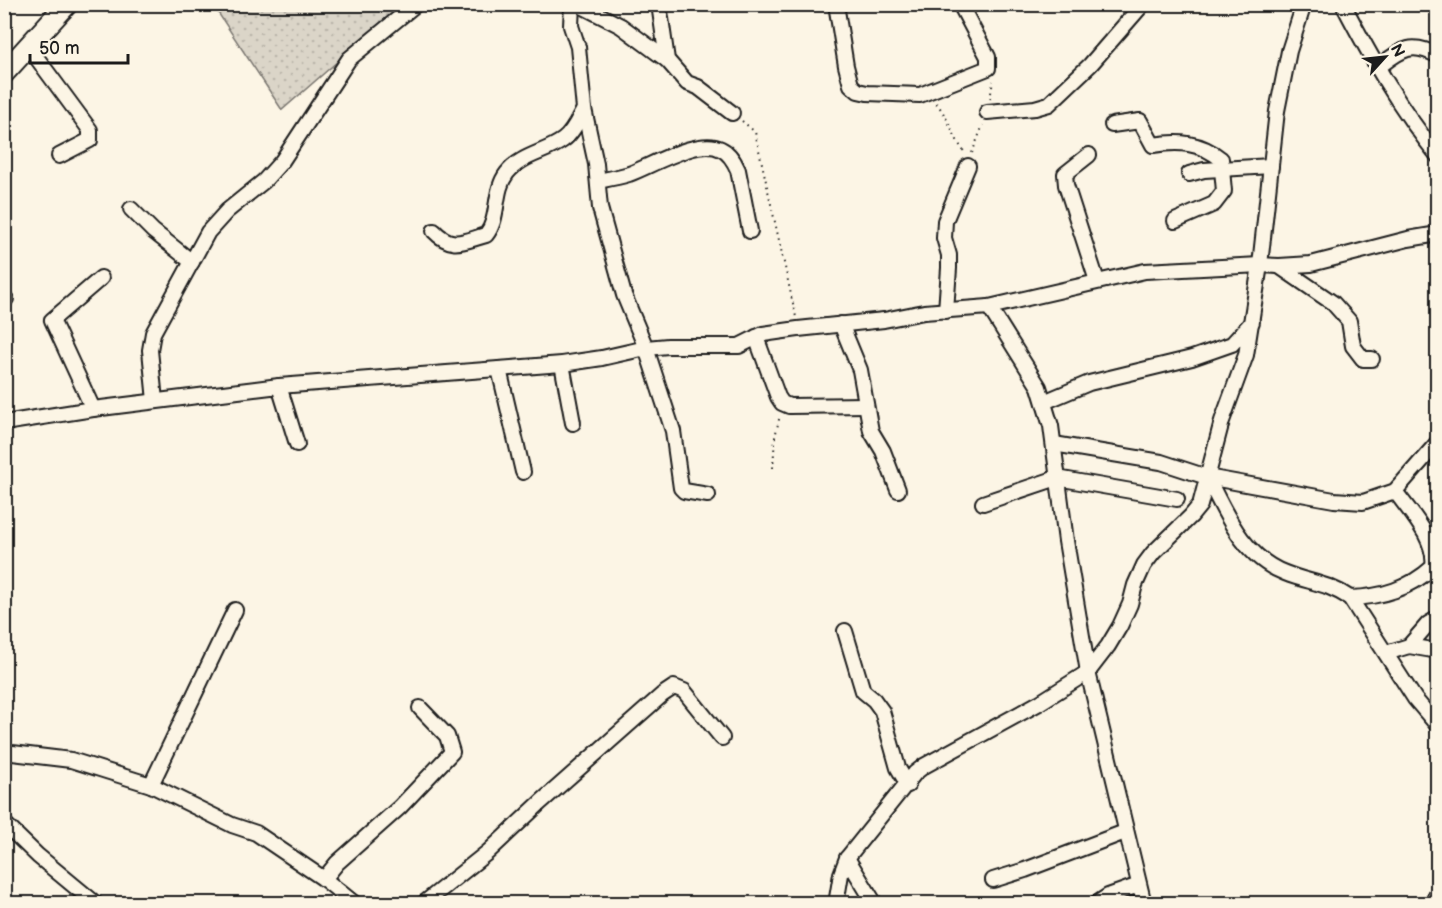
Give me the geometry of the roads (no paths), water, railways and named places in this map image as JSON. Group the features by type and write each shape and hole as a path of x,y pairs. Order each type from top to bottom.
{"highway":[{"path":"4,73 67,4"}],"street":[{"path":"155,401 150,350 153,333 208,232 227,211 264,181 282,161 350,59 416,4"},
{"path":"572,4 571,26 578,46 584,110 596,164 600,208 607,236 624,295 646,348 673,431 681,488 684,491 708,495"},
{"path":"578,4 621,26 667,60 687,83 698,87 732,113"},
{"path":"659,4 667,60"},
{"path":"836,4 851,85 858,91 867,93 920,95 988,68 988,57 960,4"},
{"path":"987,112 1035,108 1049,104 1090,65 1143,4"},
{"path":"836,903 841,874 847,858 908,785 915,773 1039,703 1088,672 1120,626 1144,565 1153,552 1200,505 1222,421 1246,355 1260,265 1277,111 1283,78 1304,4"},
{"path":"1343,4 1400,106 1437,156"},
{"path":"28,46 90,130 90,140 59,156"},
{"path":"1377,68 1395,54 1409,48 1418,47 1437,56"},
{"path":"434,231 450,243 486,235 492,224 501,184 507,173 525,158 562,141 569,135 584,110"},
{"path":"1112,124 1140,121 1153,145 1175,142 1208,149 1221,159 1224,191 1214,204 1175,221"},
{"path":"597,181 632,173 664,157 709,145 722,149 738,170 750,231"},
{"path":"1089,154 1065,174 1066,185 1097,281"},
{"path":"946,311 949,262 944,238 945,221 969,163"},
{"path":"1189,174 1223,168 1271,166"},
{"path":"131,208 153,231 192,262"},
{"path":"4,423 93,408 279,386 562,364 668,346 740,346 763,334 884,320 924,312 989,307 1145,271 1311,264 1408,239 1437,234"},
{"path":"1279,266 1333,303 1349,321 1353,346 1363,359 1372,359"},
{"path":"93,408 52,320 101,278"},
{"path":"989,307 1039,387 1044,402 1054,444 1057,478 1088,672 1144,903"},
{"path":"1044,402 1089,383 1192,358 1232,344 1252,322"},
{"path":"841,324 860,370 871,430 883,451 898,490"},
{"path":"756,338 782,404 789,406 866,405"},
{"path":"562,364 573,423"},
{"path":"499,369 523,472"},
{"path":"279,386 297,444"},
{"path":"1054,444 1161,462 1207,477 1334,500 1363,502 1395,491 1437,442"},
{"path":"1207,477 1240,538 1271,567 1286,574 1335,588 1350,598 1415,699 1437,726"},
{"path":"983,503 1057,478 1177,499"},
{"path":"1350,598 1373,597 1409,585 1433,567 1435,557 1422,528 1395,491"},
{"path":"151,785 235,609"},
{"path":"1409,646 1428,624 1437,618"},
{"path":"845,631 863,691 882,711 898,768 908,785"},
{"path":"1386,653 1409,646 1437,651"},
{"path":"423,903 488,852 541,801 662,694 674,687 684,691 722,738"},
{"path":"324,879 337,863 400,807 452,752 447,736 420,708"},
{"path":"4,752 71,760 151,785 232,825 256,833 355,903"},
{"path":"4,823 38,856 96,903"},
{"path":"993,880 1125,832"},
{"path":"847,858 875,903"},
{"path":"1096,903 1108,896 1139,885"},
{"path":"1432,903 1437,891"}]}
